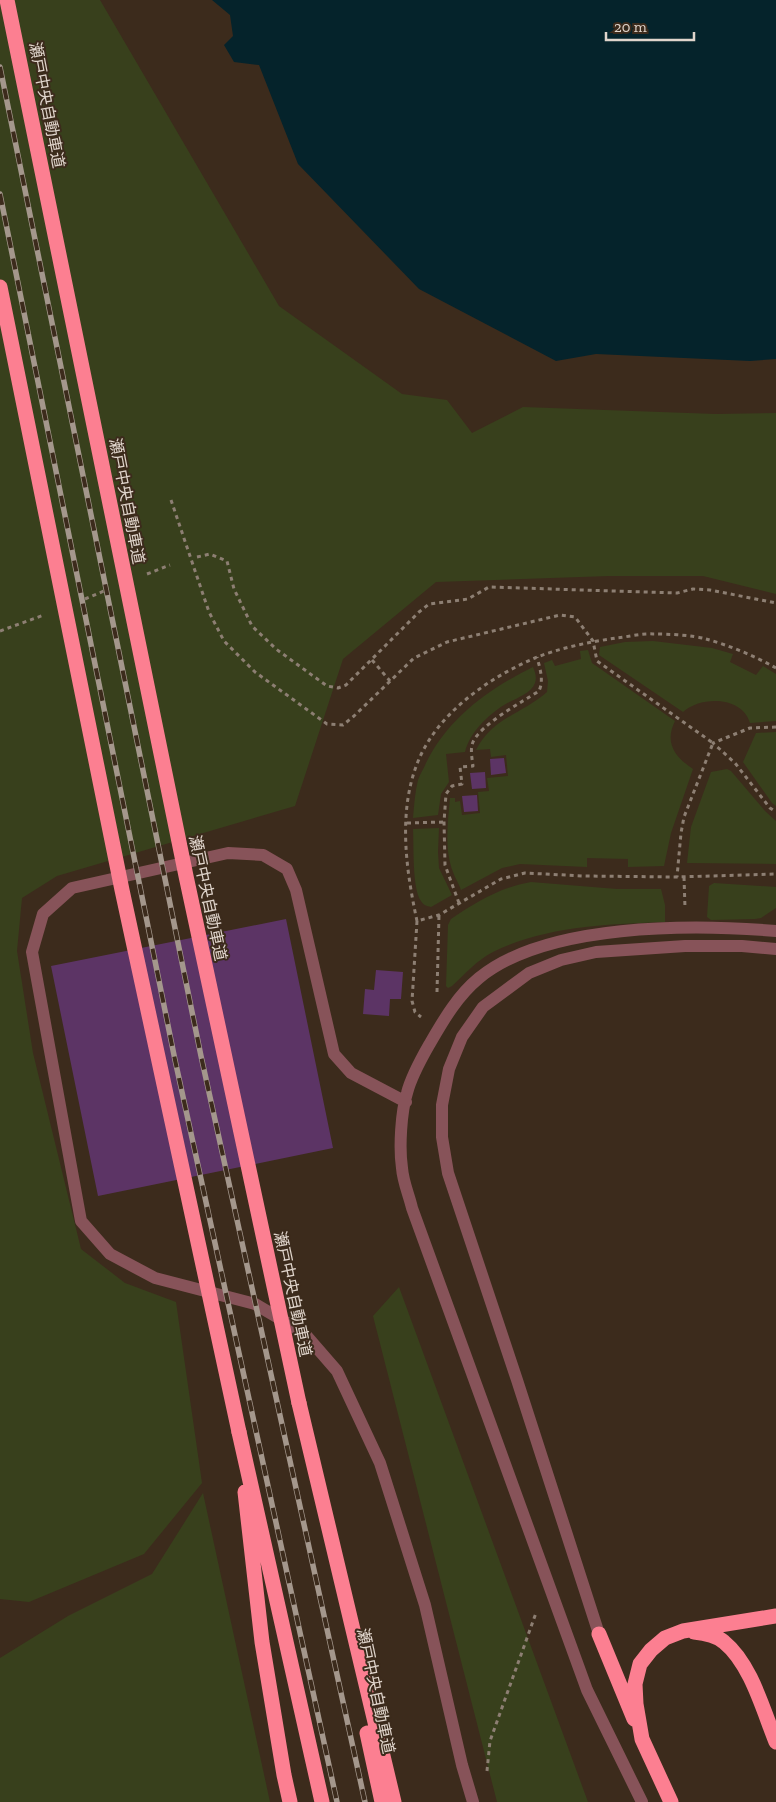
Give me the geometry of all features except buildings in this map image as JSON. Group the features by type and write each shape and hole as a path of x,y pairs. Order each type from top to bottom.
{"highway":[{"name":"瀬戸中央自動車道","path":"7,0 186,876 382,1802"},
{"path":"0,287 124,900 239,1432 322,1802"},
{"path":"299,1403 394,1802"},
{"path":"239,1432 262,1642 290,1802"},
{"path":"642,1739 636,1704 636,1684 640,1664 651,1650 665,1638 683,1631 776,1616"},
{"path":"683,1631 704,1633 722,1640 736,1655 748,1674 776,1742"},
{"path":"599,1634 642,1739 671,1802"}],"street":[{"path":"406,1102 351,1074 334,1054 296,890 288,869 263,855 228,853 72,888 43,914 32,952 81,1221 110,1254 155,1278 255,1304 304,1333 337,1371 380,1463 425,1605 462,1765 473,1802"},
{"path":"642,1802 587,1690 412,1208 402,1169 401,1132 407,1093 423,1055 450,1009 478,979 505,960 542,946 604,933 668,928 776,932"},
{"path":"599,1634 448,1173 442,1137 442,1113 449,1069 462,1037 483,1007 529,973 561,960 596,952 685,946 742,946 776,949"}],"path":[{"path":"172,500 209,612 224,640 255,672 327,724 343,725 414,658 447,642 560,615 575,617 593,642 597,661 713,743 735,762 770,808 776,812"},
{"path":"197,557 210,554 227,561 234,588 252,626 276,650 327,686 338,688 346,685 429,604 468,599 489,587 677,593 693,589 710,590 776,603"},
{"path":"439,1028 415,1012 412,1001 417,921 410,887 407,858 407,823 411,781 417,762 429,740 446,718 463,702 485,686 510,670 537,657 593,642 652,633 705,638 764,661 776,668"},
{"path":"458,903 445,864 444,822 446,794 452,786 462,784 460,767 472,766 473,741 500,716 539,691 542,685 542,677 537,657"},
{"path":"372,660 390,681"},
{"path":"677,877 684,818 713,743 750,728 776,726"},
{"path":"407,823 444,822"},
{"path":"417,921 439,915 501,879 525,873 677,877 776,874"},
{"path":"684,877 685,929"},
{"path":"439,915 437,992 439,997"},
{"path":"486,1778 490,1741 548,1582"}],"green space":[{"path":"0,0 100,0 279,306 402,394 447,400 472,433 523,407 715,414 776,413 776,594 703,576 609,576 436,582 343,659 295,806 57,876 22,898 17,951 33,1053 81,1249 125,1283 176,1302 202,1483 144,1554 29,1602 0,1599"},
{"path":"653,641 712,648 733,654 730,662 756,675 763,666 776,674 776,721 750,723 746,714 739,708 730,703 720,701 700,703 683,712 599,655 600,647 625,642"},
{"path":"588,650 592,663 675,721 671,736 673,749 681,760 693,769 671,833 664,866 628,867 628,859 587,858 587,867 520,864 502,868 461,890 448,854 447,835 450,798 455,798 455,802 460,801 462,815 480,813 478,792 489,791 487,778 508,776 506,755 491,757 490,749 476,750 483,739 499,723 547,692 548,681 544,663 552,660 555,666 581,659 580,651"},
{"path":"533,667 536,681 530,690 491,714 475,731 465,752 446,754 449,782 441,794 438,815 413,818 415,794 419,778 435,747 446,732 458,718 486,695"},
{"path":"776,732 776,806 743,762 756,733"},
{"path":"727,769 731,771 776,821 776,864 687,863 691,827 711,772"},
{"path":"439,828 439,868 452,895 431,907 422,902 416,887 413,829"},
{"path":"531,882 617,889 661,889 665,905 665,922 577,928 513,943 487,955 448,988 446,986 448,925 451,919 489,896 520,884"},
{"path":"714,883 776,887 776,908 761,918 711,920 707,917 709,886"},
{"path":"399,1287 588,1802 497,1802 373,1316"},
{"path":"203,1493 270,1802 0,1802 0,1658 68,1616 152,1574"}],"water":[{"path":"212,0 776,0 776,359 750,361 596,354 556,361 419,289 298,164 259,65 234,62 224,45 233,36 230,15"}],"railway":[{"path":"0,67 201,1056 365,1802"},
{"path":"0,194 175,1060 337,1802"}]}
